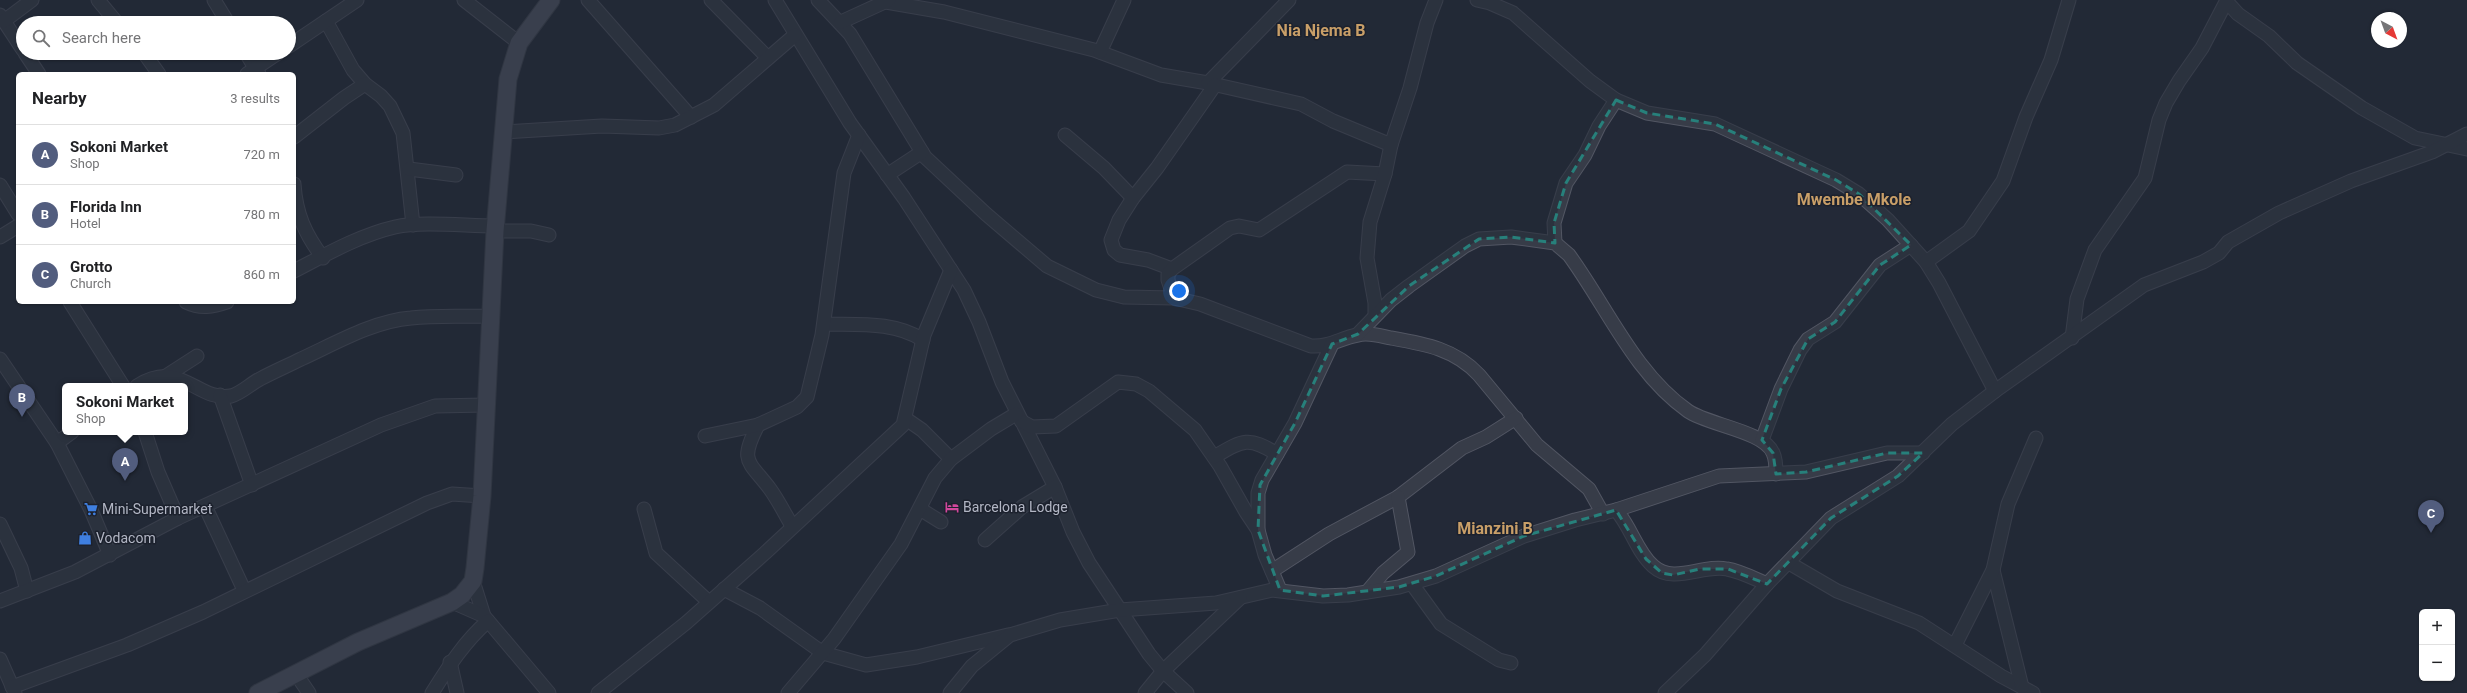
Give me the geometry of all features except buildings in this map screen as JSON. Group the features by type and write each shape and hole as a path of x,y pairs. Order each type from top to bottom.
{"main road":[{"path":"258,693 358,642 452,602 462,595 473,581 482,496 495,229 508,79 519,43 551,0"}],"street":[{"path":"16,39 2,18 32,0"},
{"path":"98,0 111,16"},
{"path":"214,0 224,16"},
{"path":"296,41 357,0"},
{"path":"464,0 519,43"},
{"path":"588,0 691,117"},
{"path":"711,0 768,58"},
{"path":"775,0 795,35 859,135 951,270 972,305 1002,382 1018,417 1055,487 1080,547 1120,610 1163,671 1187,693"},
{"path":"818,0 841,22 922,152 967,197 1047,266 1096,290 1111,295 1124,297 1174,298 1200,304 1311,346 1332,344 1358,334 1375,316 1424,274 1465,246 1479,239 1511,238 1555,243 1569,255 1639,361 1664,389 1688,411 1724,428 1762,440 1773,452 1776,474"},
{"path":"1100,52 1124,0"},
{"path":"1172,269 1148,260 1126,257 1114,250 1112,235 1133,198 1158,168 1212,84 1289,0"},
{"path":"1375,316 1374,297 1367,258 1367,238 1385,174 1391,145 1436,0"},
{"path":"1477,0 1490,2 1513,13 1590,81 1616,100 1647,113 1715,124 1836,180 1859,194 1911,245 1926,262 1939,283 1995,391"},
{"path":"1926,262 1969,231 2003,182 2026,116 2051,60 2069,0"},
{"path":"841,22 888,1 944,12 1100,52 1161,76 1212,84 1301,104 1333,121 1391,145"},
{"path":"2072,338 2077,299 2095,250 2145,178 2159,120 2166,103 2178,81 2202,48 2227,1 2238,14 2274,40 2297,63 2346,98 2403,132 2426,141 2467,150"},
{"path":"326,21 353,70 365,84 381,96 395,114 403,133 409,169 408,189 413,225"},
{"path":"503,132 602,126 659,128 675,125 714,105 795,35"},
{"path":"30,60 38,72"},
{"path":"149,60 158,72"},
{"path":"249,60 254,72 269,60"},
{"path":"296,135 344,98 365,84"},
{"path":"1555,243 1554,223 1566,184 1585,155 1599,126 1616,100"},
{"path":"1665,693 1705,655 1767,584 1831,518 1898,476 1923,454 1952,424 1995,391 2072,338 2144,285 2203,262 2219,253 2228,242 2279,213 2350,181 2446,146 2467,134"},
{"path":"705,436 758,425 797,408 807,396 824,324 844,173 859,135"},
{"path":"1065,135 1104,168 1133,198"},
{"path":"887,175 922,152"},
{"path":"409,169 456,175"},
{"path":"1174,298 1168,280 1172,269 1230,228 1239,226 1259,230 1347,172 1385,174"},
{"path":"0,185 16,211"},
{"path":"296,198 299,219 310,241 323,258"},
{"path":"296,270 376,233 413,225 531,231 549,235"},
{"path":"0,237 16,227"},
{"path":"1762,440 1780,389 1800,350 1808,339 1835,322 1880,265 1911,245"},
{"path":"598,693 668,639 765,553 792,526 903,425 906,419 923,340 951,270"},
{"path":"71,304 121,383"},
{"path":"191,304 208,307 219,304"},
{"path":"188,384 220,395 237,394 259,379 301,359 393,321 410,318 490,316"},
{"path":"824,324 906,330 923,340"},
{"path":"1358,334 1420,343 1454,354 1470,365 1516,418 1537,445 1589,489 1603,514"},
{"path":"1258,530 1257,510 1260,485 1295,423 1332,344"},
{"path":"166,376 196,356"},
{"path":"0,359 57,444 91,510 110,555"},
{"path":"141,383 148,378 166,376 186,383"},
{"path":"1018,417 1032,427 1056,426 1118,382 1127,382 1149,391 1201,436 1258,530 1280,590"},
{"path":"220,395 252,485"},
{"path":"0,601 75,572 178,518 381,425 422,410 447,404 486,405"},
{"path":"788,693 823,652 901,544 935,478 951,459 990,429 1018,417"},
{"path":"1272,571 1329,534 1398,498 1462,448 1486,437 1516,418"},
{"path":"906,419 922,430 951,459"},
{"path":"758,425 746,452 750,466 770,490 792,526"},
{"path":"57,444 68,435"},
{"path":"146,435 158,472 178,518"},
{"path":"1954,645 1993,570 2008,504 2036,438"},
{"path":"1214,457 1240,444 1251,441 1259,443 1277,454"},
{"path":"724,589 760,608 823,652 866,665 917,657 1010,635 1060,620 1120,610 1216,603 1262,592 1280,590 1323,596 1367,592 1412,584 1436,576 1524,536 1616,510 1719,476 1806,472 1887,453 1923,454"},
{"path":"985,540 1022,507 1055,487"},
{"path":"0,659 14,690 154,634 427,503 452,494 482,496"},
{"path":"1367,592 1383,574 1408,552 1398,498"},
{"path":"205,506 244,590"},
{"path":"644,509 656,553 709,602"},
{"path":"920,509 941,522"},
{"path":"1616,510 1646,558 1662,573 1673,575 1700,569 1728,569 1767,584"},
{"path":"0,524 21,568 27,591"},
{"path":"1788,563 1837,591 1857,600 1904,615 2027,690"},
{"path":"1993,570 2027,690"},
{"path":"473,581 486,618 549,693"},
{"path":"1412,584 1433,617 1440,624 1499,660 1511,663"},
{"path":"1145,693 1163,671 1241,598"},
{"path":"452,602 486,618"},
{"path":"432,693 450,662 486,618"},
{"path":"950,693 972,666 1010,635"},
{"path":"450,662 457,693"},
{"path":"296,674 309,693"}],"highlighted area":[{"path":"1616,100 1647,113 1715,124 1836,180 1859,194 1911,245 1880,265 1835,322 1808,339 1781,389 1762,440 1773,453 1776,474 1806,472 1887,453 1923,453 1898,476 1831,518 1767,584 1728,569 1700,569 1673,575 1662,573 1646,559 1616,510 1524,536 1436,576 1399,587 1323,596 1280,590 1258,530 1260,485 1295,423 1332,344 1358,334 1409,286 1479,239 1511,237 1555,243 1554,223 1566,183"}],"place":[{"name":"Florida Inn","path":"22,417"},
{"name":"Sokoni Market","path":"125,481"},
{"name":"Barcelona Lodge","path":"952,507"},
{"name":"Mini-Supermarket","path":"91,509"},
{"name":"Grotto","path":"2431,533"},
{"name":"Vodacom","path":"85,538"}],"district":[{"name":"Nia Njema B","path":"1321,30"},
{"name":"Mwembe Mkole","path":"1854,199"},
{"name":"Mianzini B","path":"1495,528"}]}
